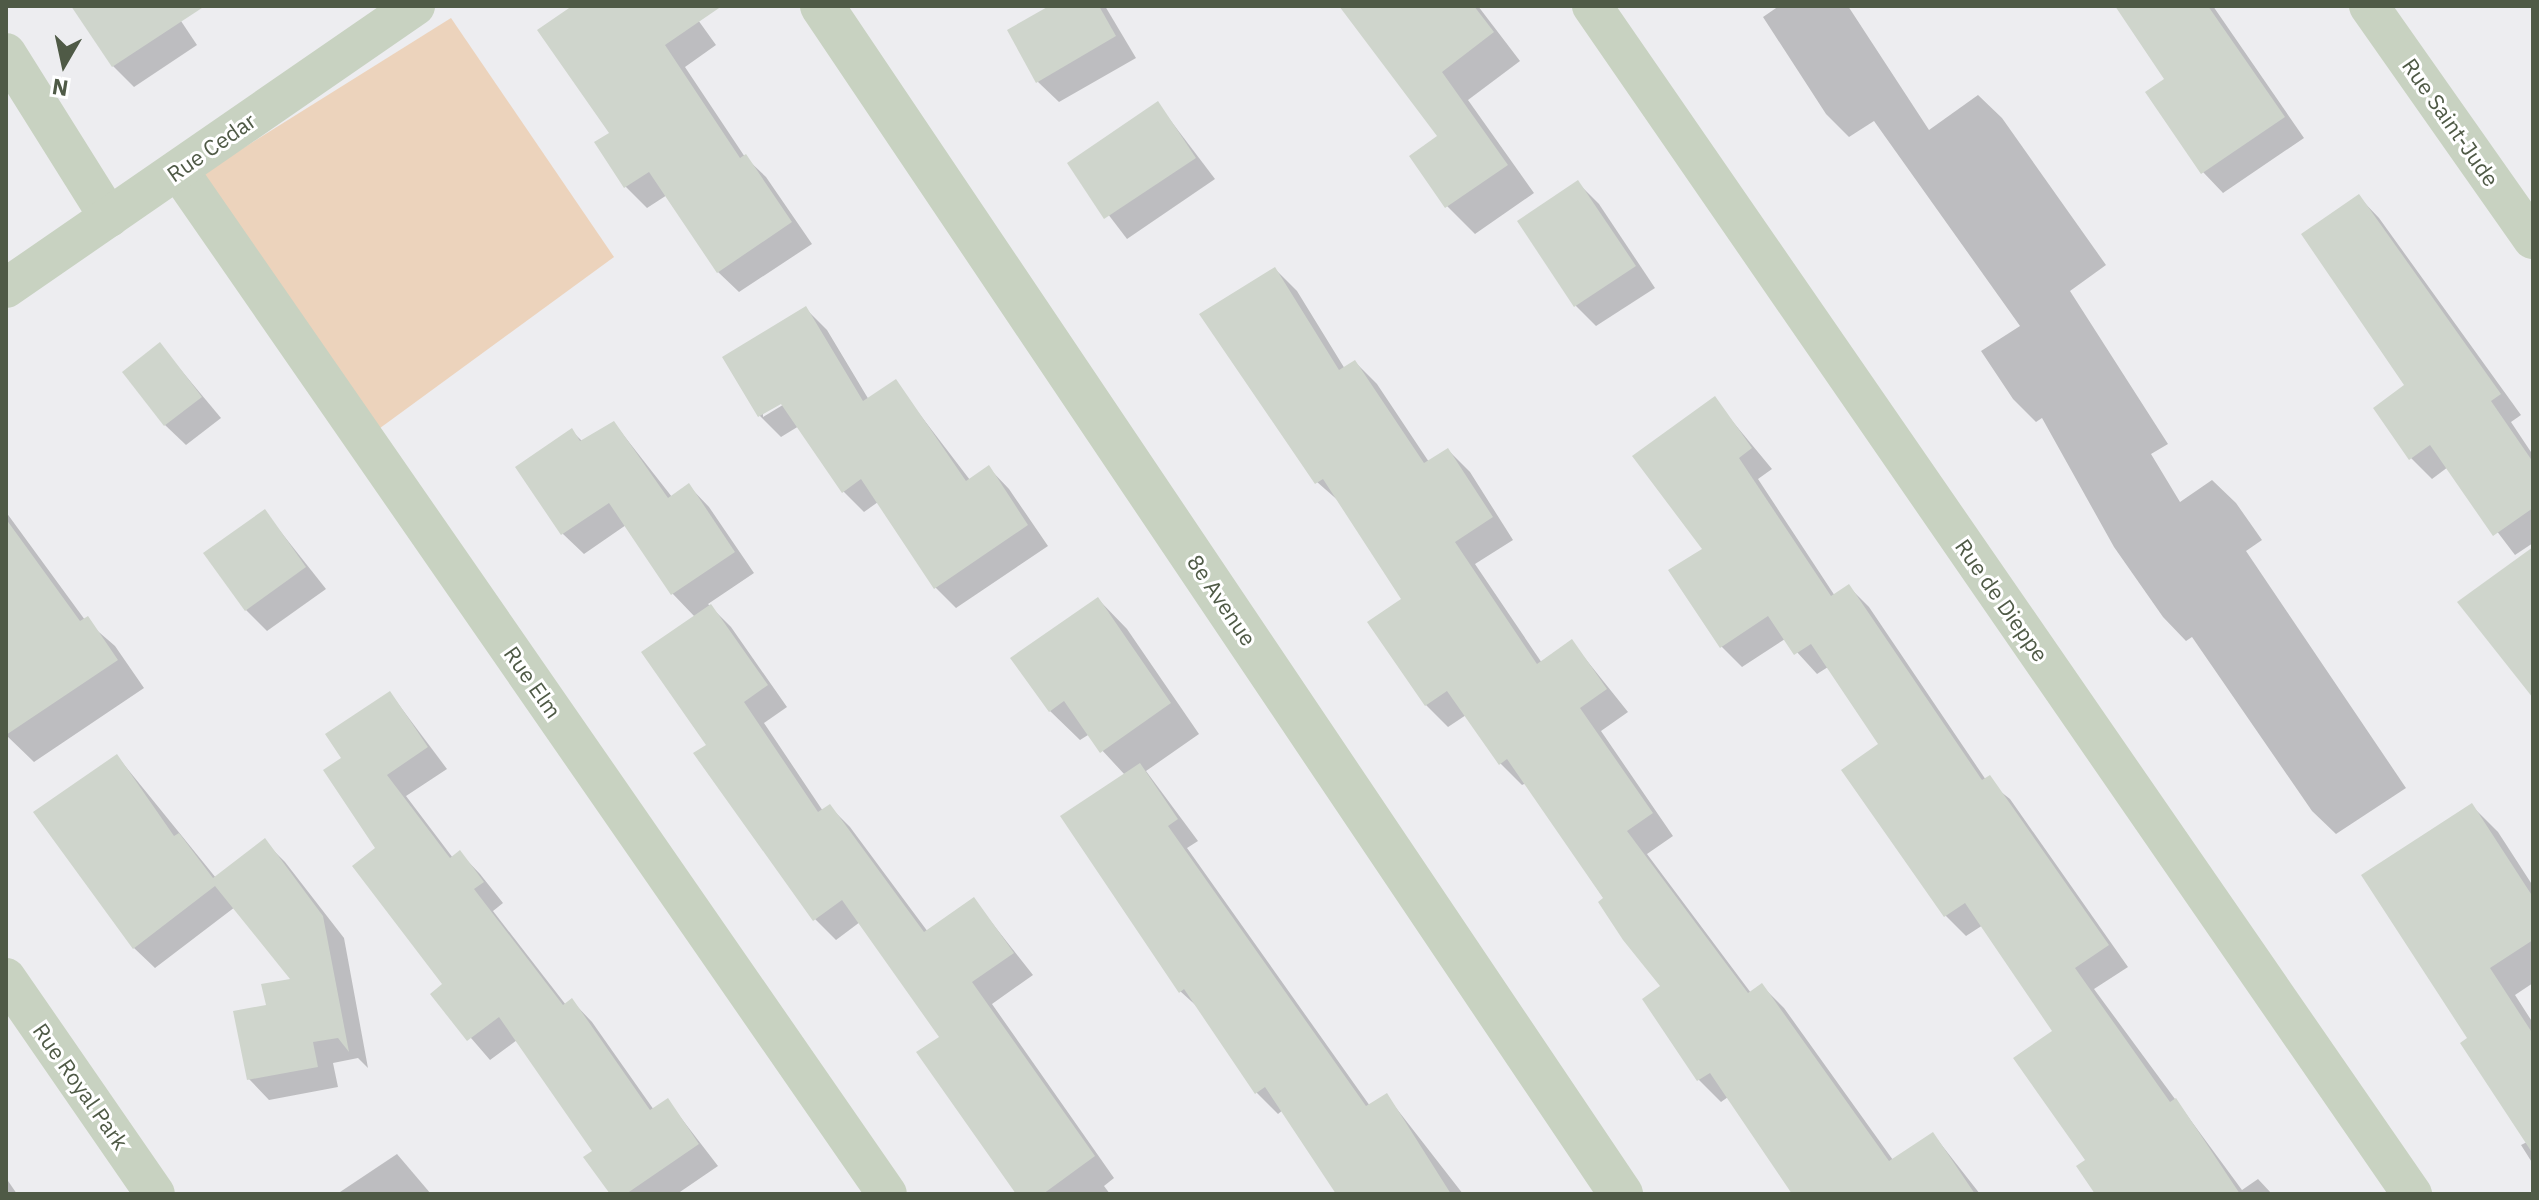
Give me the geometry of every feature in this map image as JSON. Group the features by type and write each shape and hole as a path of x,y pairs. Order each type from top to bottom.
{"street":[{"name":"Rue Cedar","path":"6,288 415,6"},
{"name":"8e Avenue","path":"822,6 1621,1194"},
{"name":"Rue de Dieppe","path":"1592,6 2412,1194"},
{"name":"Rue Saint-Jude","path":"2369,6 2533,239"},
{"path":"6,53 109,217"},
{"name":"Rue Elm","path":"178,170 887,1194"},
{"name":"Rue Royal Park","path":"6,978 155,1194"}],"shaded area":[{"path":"451,18 614,257 376,431 200,175"}],"building":[{"path":"71,6 205,6 112,67"},
{"path":"572,6 722,6 665,45 740,158 746,154 792,222 717,273 649,172 624,188 594,142 609,133 537,30"},
{"path":"1049,6 1099,6 1116,36 1036,83 1007,30"},
{"path":"1339,6 1474,6 1494,32 1442,72 1508,165 1445,208 1409,156 1437,136"},
{"path":"2115,6 2208,6 2285,117 2201,174 2145,92 2164,79"},
{"path":"1158,101 1196,158 1104,219 1067,163"},
{"path":"1578,180 1636,266 1574,307 1517,221"},
{"path":"2359,194 2501,394 2491,401 2533,462 2533,508 2493,536 2430,445 2409,460 2373,408 2404,385 2301,234"},
{"path":"1275,267 1339,370 1355,360 1424,463 1448,448 1493,517 1455,542 1537,664 1572,639 1607,689 1580,708 1653,813 1627,831 1748,993 1762,983 1889,1161 1933,1132 1975,1194 1792,1194 1710,1073 1697,1081 1642,999 1660,986 1623,940 1598,902 1603,898 1507,759 1499,765 1447,691 1425,706 1367,622 1401,599 1323,479 1315,484 1199,314"},
{"path":"806,306 863,401 896,379 966,481 989,465 1028,525 934,589 861,479 842,493 781,404 758,417 722,357"},
{"path":"160,342 202,397 164,426 122,372"},
{"path":"1715,396 1752,448 1739,458 1831,596 1849,584 1982,780 1990,775 2109,945 2075,968 2170,1102 2176,1098 2240,1194 2095,1194 2076,1166 2085,1160 2013,1058 2052,1031 1965,903 1944,917 1841,770 1878,744 1811,644 1794,655 1768,616 1720,648 1668,570 1702,549 1632,456"},
{"path":"614,421 668,498 689,483 735,552 671,595 609,503 561,535 515,467 572,428 580,441"},
{"path":"265,509 306,567 245,611 203,553"},
{"path":"6,519 80,621 88,616 118,660 6,735"},
{"path":"2533,547 2533,698 2457,602"},
{"path":"1098,597 1171,703 1100,753 1064,701 1049,712 1010,658"},
{"path":"711,604 768,685 744,702 818,812 830,804 924,932 974,897 1014,953 972,982 1095,1156 1043,1194 1016,1194 916,1052 939,1037 842,900 813,921 693,753 706,745 641,652"},
{"path":"390,691 428,747 387,775 450,858 460,850 484,882 474,889 563,1005 572,998 650,1110 668,1098 699,1144 626,1194 610,1194 583,1157 592,1151 499,1017 467,1041 430,994 442,984 352,866 375,848 323,770 341,758 325,734"},
{"path":"117,754 174,836 179,833 213,878 265,838 323,916 349,1052 338,1038 313,1042 318,1067 247,1080 233,1011 266,1005 261,984 290,979 215,886 133,949 33,812"},
{"path":"1140,763 1178,819 1168,826 1366,1106 1387,1093 1451,1194 1336,1194 1265,1087 1255,1094 1184,989 1179,993 1060,816"},
{"path":"2472,803 2533,897 2533,940 2490,968 2533,1034 2533,1154 2460,1043 2467,1038 2361,875"}]}
